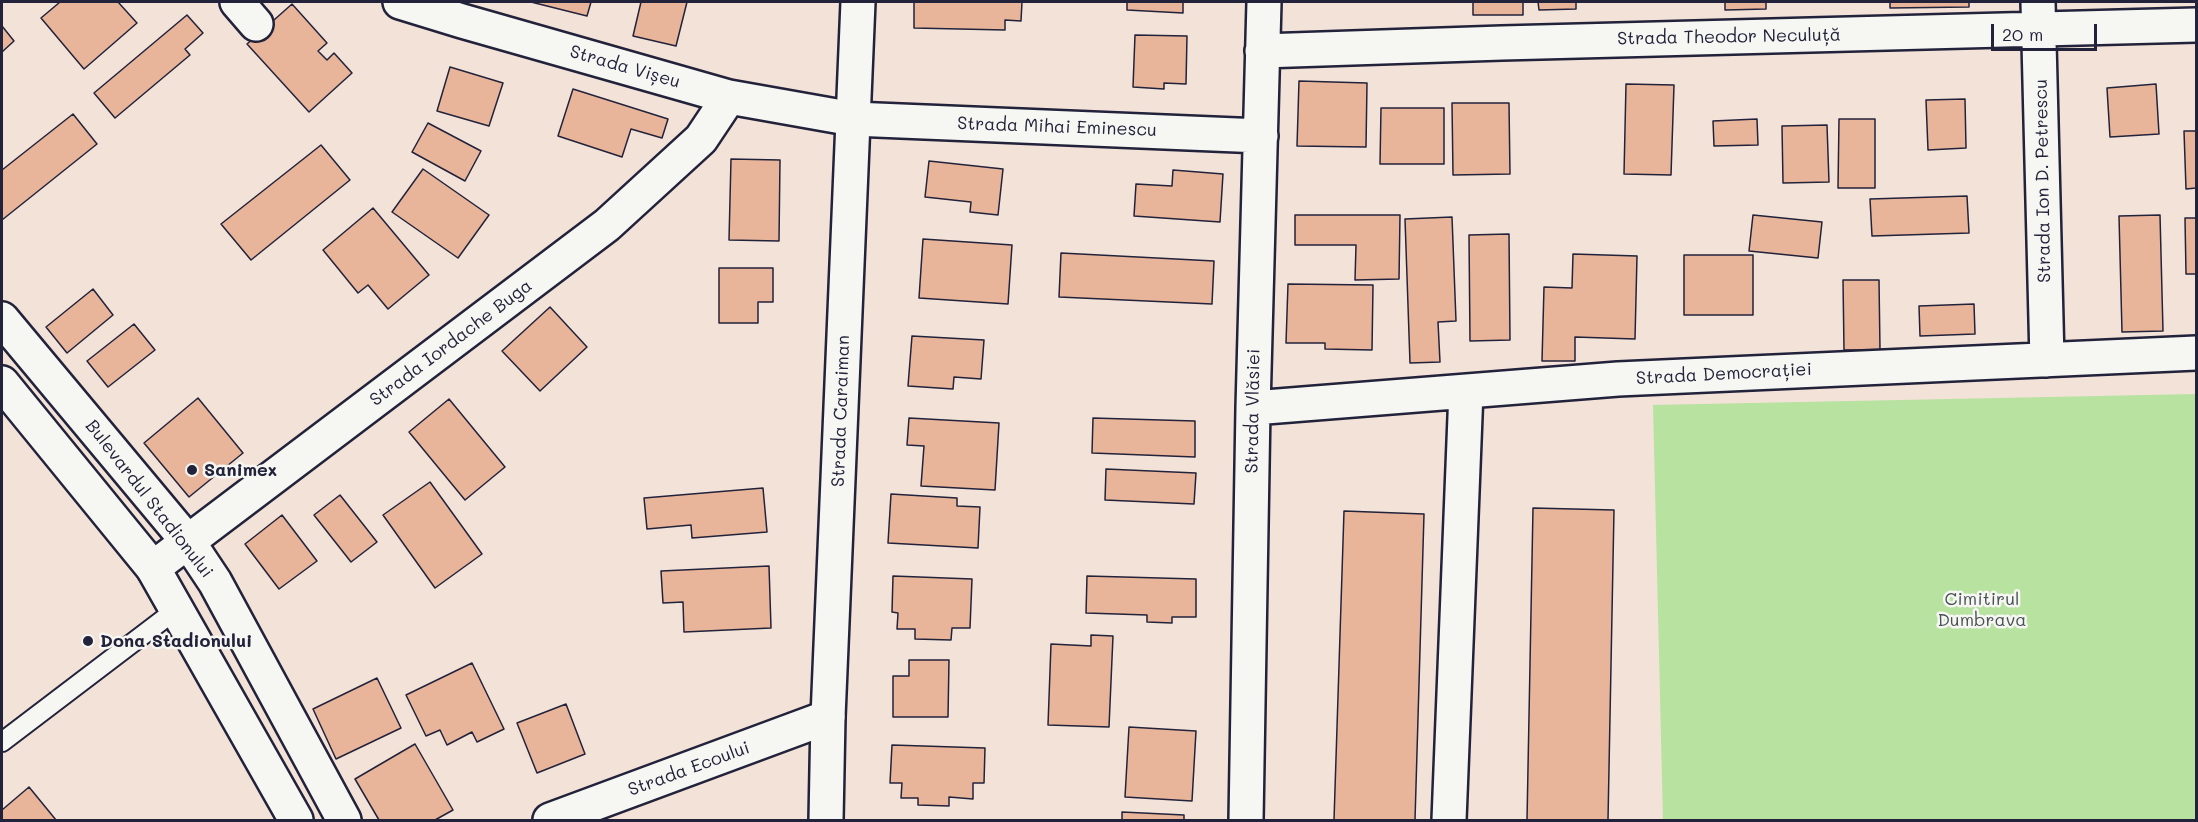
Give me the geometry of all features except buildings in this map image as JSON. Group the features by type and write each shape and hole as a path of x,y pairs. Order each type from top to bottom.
{"street":[{"name":"Strada Vișeu","path":"400,2 729,97 853,119"},
{"name":"Strada Caraiman","path":"826,820 828,717 858,2"},
{"name":"Strada Vlăsiei","path":"1246,820 1253,408 1264,2"},
{"name":"Strada Theodor Neculuță","path":"1262,51 1502,43 2038,16 2196,25"},
{"name":"Strada Ion D. Petrescu","path":"2038,16 2047,360"},
{"name":"Strada Iordache Buga","path":"153,568 607,225 701,139 729,97"},
{"name":"Strada Mihai Eminescu","path":"853,119 1261,136"},
{"name":"Bulevardul Stadionului","path":"2,318 189,543 227,603 344,820"},
{"name":"Strada Democrației","path":"1253,408 1618,379 2196,353"},
{"path":"2,383 153,568 296,820"},
{"path":"1449,820 1466,391"},
{"name":"Strada Ecoului","path":"550,820 828,717"}],"lane":[{"path":"2,742 177,609"}],"green space":[{"name":"Cimitirul Dumbrava","path":"2196,394 2196,820 1663,820 1653,405"}],"place":[{"name":"Sanimex","path":"192,470"},
{"name":"Dona Stadionului","path":"88,641"}]}
